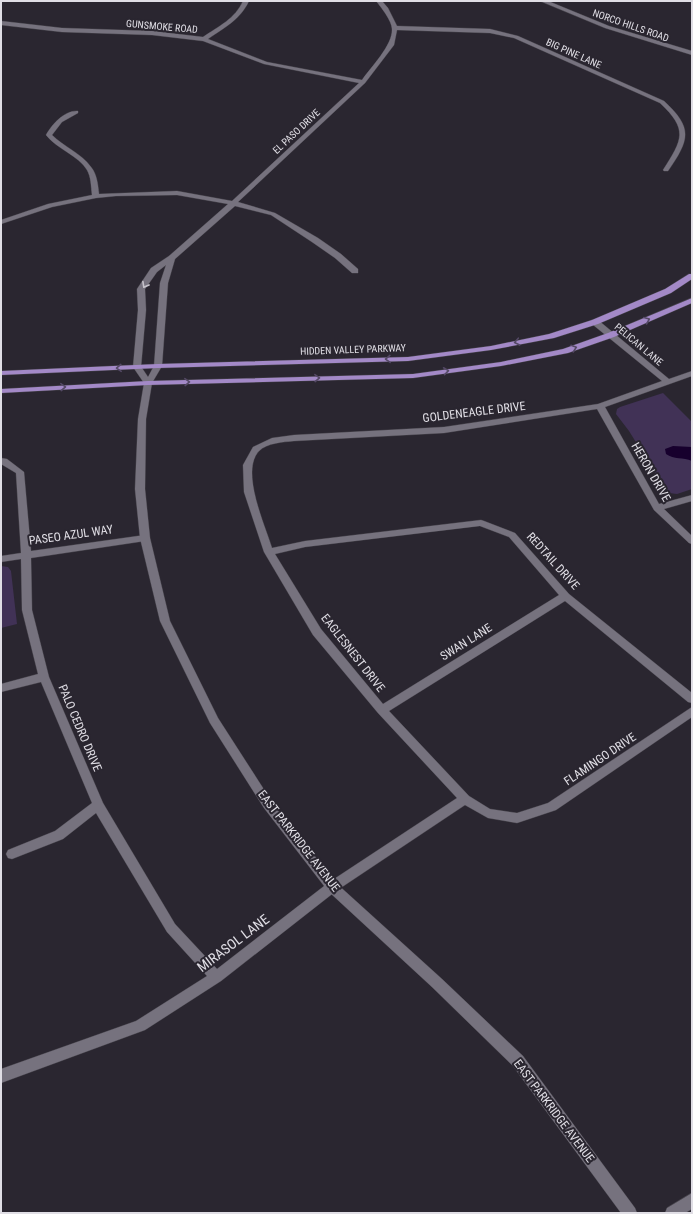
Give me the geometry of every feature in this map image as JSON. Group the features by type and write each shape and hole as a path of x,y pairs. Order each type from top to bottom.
{"main road":[{"name":"HIDDEN VALLEY PARKWAY","path":"1,373 158,366 408,359 491,348 551,336 595,322 668,291 692,276"},
{"path":"1,390 148,383 413,376 515,361 565,351 611,335 692,300"}],"street":[{"path":"204,39 236,19 243,10 246,1"},
{"path":"379,1 385,8 395,28"},
{"name":"NORCO HILLS ROAD","path":"543,1 614,30 692,53"},
{"name":"GUNSMOKE ROAD","path":"1,23 62,30 152,33 204,39 266,63 363,82"},
{"name":"EL PASO DRIVE","path":"137,367 142,310 141,289 154,270 172,258 210,226 363,82 391,45 395,28"},
{"name":"BIG PINE LANE","path":"395,28 490,31 516,37 662,102 672,110 681,121 685,136 679,150 666,170"},
{"path":"76,112 60,120 53,127 49,135 57,144 80,159 89,168 93,177 96,196"},
{"path":"1,222 50,205 96,196 116,194 177,194 233,203 273,214 290,223 338,256 355,271"},
{"path":"158,366 164,283 172,258"},
{"name":"PELICAN LANE","path":"595,322 668,382"},
{"name":"EAST PARKRIDGE AVENUE","path":"158,366 148,383 142,419 140,477 145,538 165,621 214,720 268,805 332,887 437,983 518,1061 630,1213"},
{"path":"137,367 148,383"},
{"name":"GOLDENEAGLE DRIVE","path":"256,449 272,441 294,438 444,430 600,406 692,373"},
{"name":"HERON DRIVE","path":"600,406 657,508 692,541"},
{"name":"EAGLESNEST DRIVE","path":"256,449 247,465 249,492 269,552 317,632 382,710 465,799 488,813 517,818"},
{"name":"PALO CEDRO DRIVE","path":"3,461 20,472 26,554 27,610 44,677 98,805 172,928 216,977"},
{"path":"657,508 692,498"},
{"name":"REDTAIL DRIVE","path":"269,552 304,544 481,523 512,535 565,596 692,699"},
{"name":"PASEO AZUL WAY","path":"1,559 26,554 145,538"},
{"name":"SWAN LANE","path":"382,710 565,596"},
{"path":"1,688 44,677"},
{"name":"FLAMINGO DRIVE","path":"517,818 552,807 692,711"},
{"name":"MIRASOL LANE","path":"1,1076 140,1026 216,977 332,887 465,799"},
{"path":"12,854 59,835 98,805"},
{"path":"672,1213 692,1200"}],"shaded area":[{"path":"663,393 692,422 692,489 677,494 669,493 665,489 629,431 616,414 617,409 620,407"},
{"path":"673,446 692,447 692,461 672,457 666,454 665,449"},
{"path":"1,566 8,567 11,571 17,624 1,628"}]}
